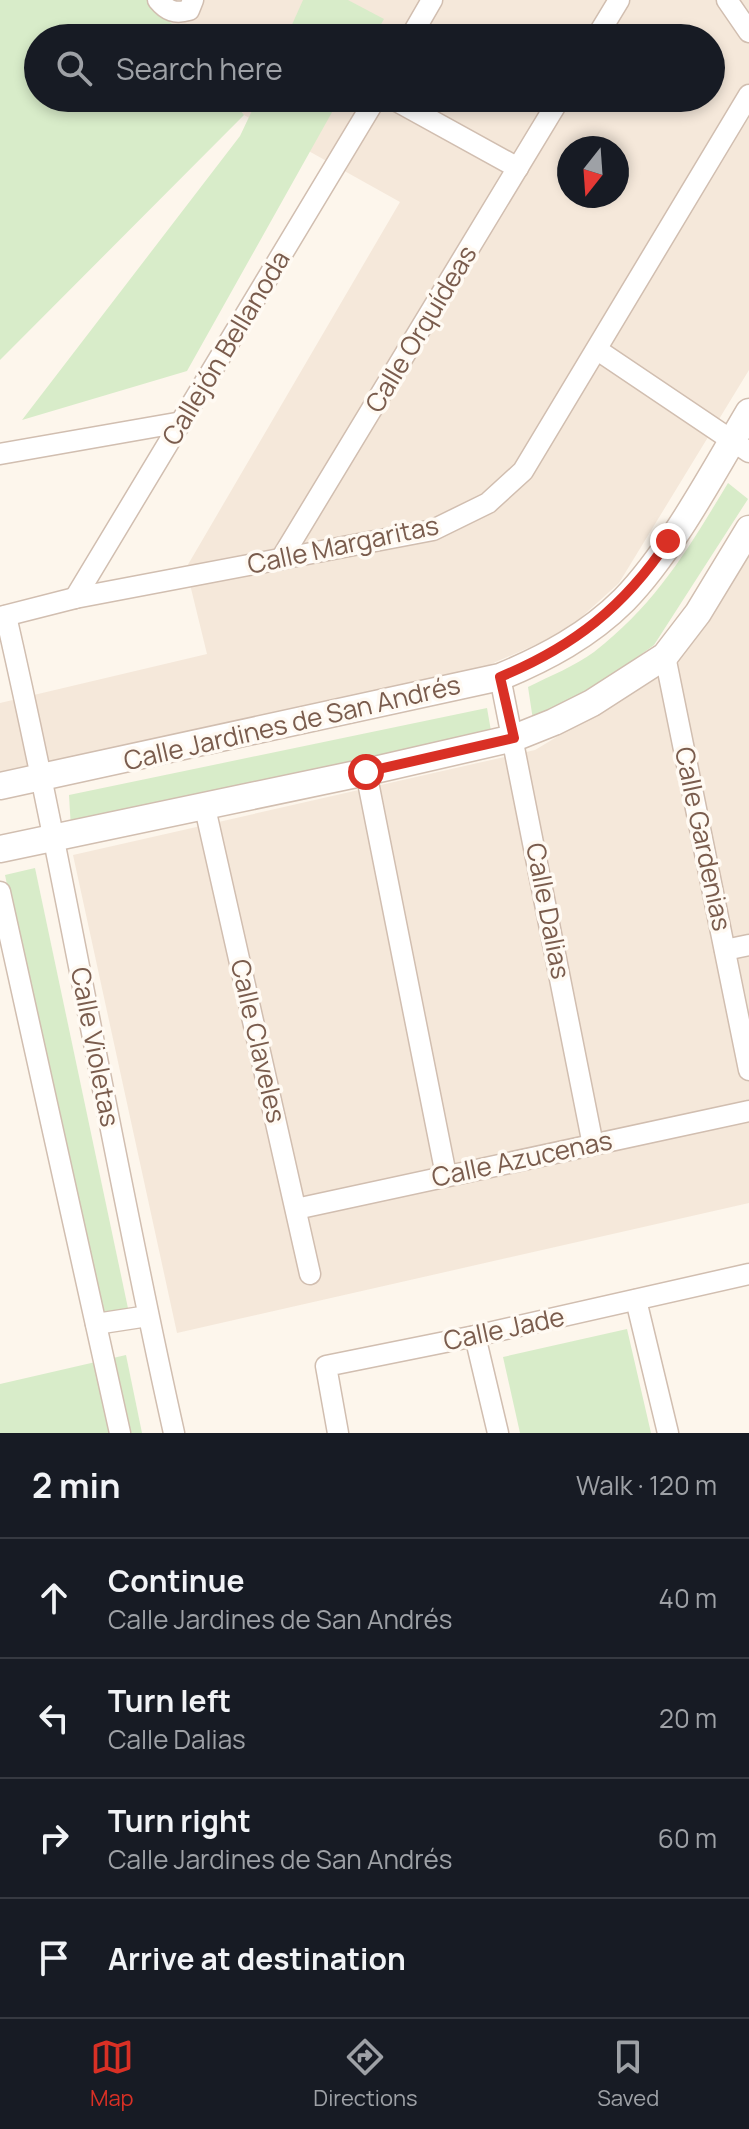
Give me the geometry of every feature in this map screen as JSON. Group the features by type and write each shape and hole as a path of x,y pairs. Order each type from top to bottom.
{"street":[{"path":"158,0 168,10 191,5"},
{"path":"418,24 432,0"},
{"path":"604,24 619,0"},
{"path":"727,0 749,32"},
{"name":"Calle Margaritas","path":"3,617 75,598 433,530 488,503 523,471 599,351 749,95"},
{"name":"Callejón Bellanoda","path":"75,598 368,112"},
{"path":"416,112 518,168"},
{"name":"Calle Orquídeas","path":"281,559 552,112"},
{"path":"599,351 741,446"},
{"name":"Calle Jardines de San Andrés","path":"0,786 500,677 567,645 624,599 654,563 741,446 749,412"},
{"path":"0,454 182,422"},
{"path":"0,849 205,808 514,738 592,703 665,656 698,613 749,529"},
{"name":"Calle Violetas","path":"3,617 43,778 148,1316 174,1433"},
{"name":"Calle Gardenias","path":"665,656 749,1070"},
{"name":"Calle Dalias","path":"500,677 593,1145"},
{"path":"366,772 446,1175"},
{"name":"Calle Claveles","path":"205,808 310,1274"},
{"path":"0,892 120,1433"},
{"path":"725,950 749,945"},
{"name":"Calle Azucenas","path":"296,1209 749,1111"},
{"name":"Calle Jade","path":"338,1433 326,1366 749,1274"},
{"path":"636,1300 668,1433"},
{"path":"96,1324 148,1316"},
{"path":"475,1336 498,1433"}],"shaded area":[{"path":"153,0 749,0 749,370 619,583 565,632 482,668 0,779 0,703 207,654 186,568 400,202 242,112 725,112 725,24 172,24"},
{"path":"749,549 749,1203 177,1333 73,855 535,750 675,666"}],"green space":[{"path":"0,0 153,0 172,24 24,24 24,112 242,112 244,115 0,360"},
{"path":"303,0 348,0 384,19 381,24 292,24"},
{"path":"251,112 332,112 187,371 22,420 240,136"},
{"path":"728,483 748,499 654,645 592,690 533,720 528,687 587,657 636,614 685,553"},
{"path":"487,708 491,731 71,829 69,795"},
{"path":"35,868 129,1313 99,1316 5,875"},
{"path":"627,1329 651,1433 520,1433 503,1357"},
{"path":"126,1355 142,1433 0,1433 0,1384"}],"route":[{"path":"366,772 514,738 500,677 567,645 598,623 647,573 668,541"}]}
